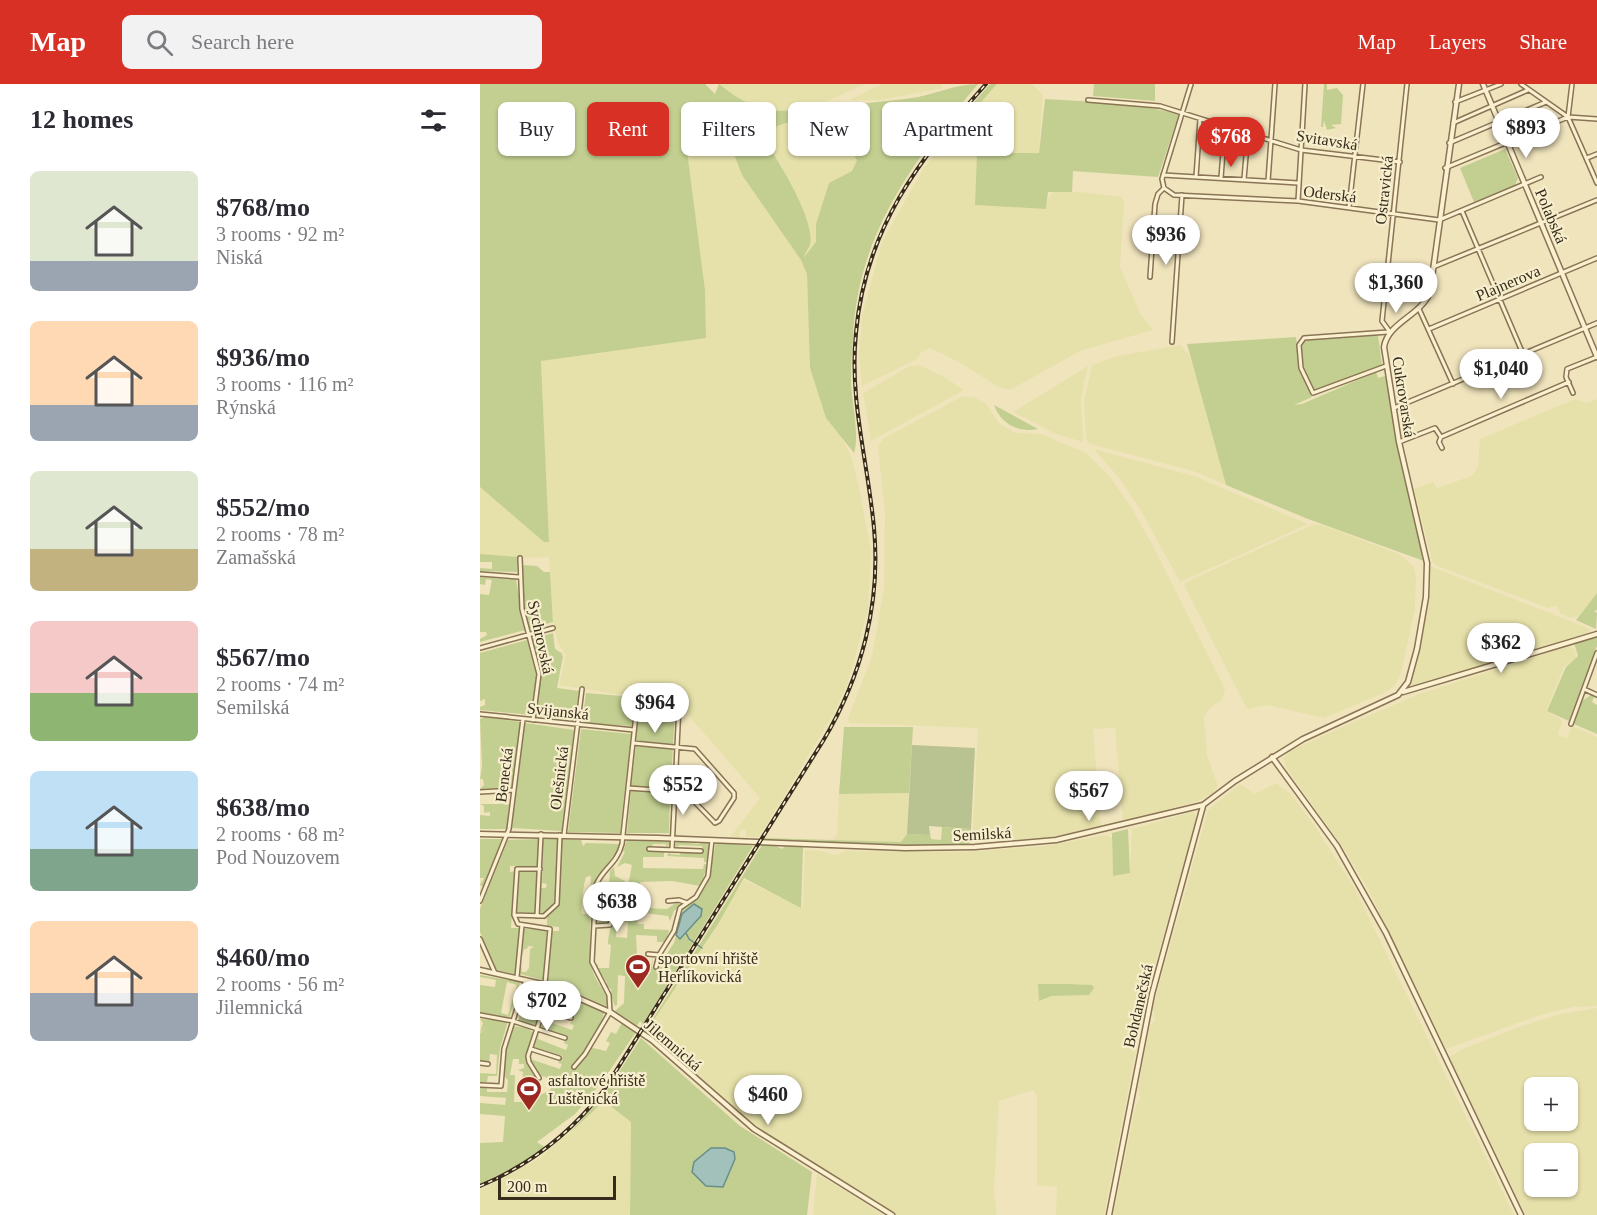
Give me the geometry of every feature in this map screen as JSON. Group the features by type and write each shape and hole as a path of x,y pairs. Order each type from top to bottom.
{"street":[{"path":"1150,276 1155,204 1158,194 1164,188 1163,175 1191,84"},
{"path":"1268,181 1275,84"},
{"path":"1298,201 1305,84"},
{"path":"1349,208 1363,84"},
{"name":"Ostravická","path":"1390,332 1384,328 1382,321 1407,84"},
{"path":"1386,366 1313,393 1301,368 1299,345 1304,338 1390,332 1419,309 1430,291 1445,168 1459,84"},
{"name":"Polabská","path":"1484,84 1597,357"},
{"path":"1455,102 1501,84"},
{"path":"1521,84 1568,117 1597,183"},
{"path":"1528,90 1529,84"},
{"path":"1568,117 1572,84"},
{"path":"1452,123 1528,90"},
{"name":"Svitavská","path":"1089,100 1133,102 1183,112 1301,150 1400,162"},
{"path":"1449,143 1546,102"},
{"path":"1445,168 1568,117 1597,119"},
{"path":"1196,177 1200,118"},
{"path":"1221,178 1225,126"},
{"path":"1244,179 1248,133"},
{"path":"1587,158 1597,154"},
{"path":"1163,175 1298,183"},
{"path":"1439,220 1541,177"},
{"name":"Oderská","path":"1164,188 1170,194 1298,201 1439,220"},
{"path":"1172,342 1182,195"},
{"path":"1433,267 1597,200"},
{"path":"1462,211 1523,354"},
{"name":"Plajnerova","path":"1429,329 1597,258"},
{"path":"1419,309 1453,384"},
{"path":"1393,409 1597,323"},
{"name":"Cukrovarská","path":"1390,332 1384,347 1386,366 1399,441 1427,563 1423,622 1408,682 1402,692"},
{"path":"1573,393 1567,369 1597,357"},
{"path":"1441,436 1569,382"},
{"path":"1399,441 1433,428 1437,429 1441,436 1439,442 1442,448"},
{"name":"Sychrovská","path":"520,558 519,577 528,635 539,674 533,720"},
{"path":"480,574 519,577"},
{"path":"480,648 553,628"},
{"name":"Semilská","path":"480,834 671,838 905,848 1038,843 1128,825 1203,805 1272,757 1334,724 1392,700 1402,692 1597,634"},
{"path":"1571,724 1597,653"},
{"name":"Olešnická","path":"544,916 557,904 562,835 582,689"},
{"path":"1584,689 1597,695"},
{"path":"574,1067 585,1054 610,1012 609,995 592,962 596,885 599,878 616,861 622,837 638,696"},
{"path":"672,849 679,706"},
{"name":"Svijanská","path":"480,714 578,726 634,730"},
{"name":"Benecká","path":"480,901 508,834 523,719"},
{"path":"628,788 687,793 715,823 720,821 734,798 734,793 695,748 633,743"},
{"path":"1272,757 1337,846 1366,896 1521,1215"},
{"path":"480,792 514,790"},
{"name":"Bohdanečská","path":"1109,1215 1149,1004 1203,805"},
{"path":"537,916 541,834"},
{"path":"656,967 659,955 674,931 680,908 699,893 708,876 712,840"},
{"path":"649,849 701,851"},
{"path":"540,869 517,869 514,915 516,923 558,929"},
{"path":"668,901 679,900 687,903"},
{"path":"594,926 610,924 614,904 619,901"},
{"path":"514,915 544,916 543,927"},
{"path":"517,977 522,925"},
{"path":"539,1078 528,1062 548,985 550,929"},
{"path":"480,939 495,973"},
{"path":"648,954 659,955"},
{"name":"Jilemnická","path":"480,970 548,985 610,1012 652,1040 754,1129 892,1215"},
{"path":"480,1085 501,1086 504,1048 526,979"},
{"path":"543,1010 571,1018"},
{"path":"480,1016 513,1021 565,1038"},
{"path":"531,1049 559,1058"},
{"path":"480,1064 488,1064"}],"shaded area":[{"path":"719,84 865,84 825,102 788,102 788,112 776,110 776,102 742,102"},
{"path":"882,84 940,84 943,88 880,100 849,100"},
{"path":"997,84 1032,84 1043,95 1038,153 1014,153 1014,102 981,102"},
{"path":"788,123 788,156 854,156 857,160 852,171 829,183 816,224 816,242 801,260 807,274 810,368 826,418 842,438 851,456 859,487 871,550 868,610 848,682 835,712 759,837 746,837 746,830 740,830 739,837 731,836 760,798 683,709 680,699 615,694 559,685 566,655 558,643 554,628 549,557 525,558 480,554 480,487 544,542 547,507 541,360 706,338 705,290 688,156 735,156 738,165 801,259 783,168 775,156 776,127"},
{"path":"934,156 977,156 975,205 1046,209 1049,196 1053,192 1080,192 1122,197 1124,202 1120,267 1141,315 1153,330 1080,351 1010,390 998,387 961,363 930,348 921,352 917,359 862,386 859,356 862,316 882,242 923,169"},
{"path":"1181,345 1190,357 1226,485 1193,471 1090,444 1086,439 1084,401 1092,365 1117,356"},
{"path":"919,365 964,390 871,441 863,393 910,366"},
{"path":"1088,366 1081,398 1083,442 1056,434 1013,412"},
{"path":"963,396 976,398 986,404 999,423 1015,433 1041,434 1086,453 1110,477 1131,507 1225,689 1222,700 1211,707 1204,716 1207,755 1218,786 1213,793 1198,801 1123,822 1115,728 1093,729 1101,826 1046,838 977,842 973,828 978,728 849,723 848,718 872,656 884,588 885,515 878,446 884,438"},
{"path":"1575,399 1587,403 1597,399 1597,593 1578,616 1570,618 1560,613 1557,606 1548,608 1435,565 1432,561 1414,489 1433,482 1437,488 1472,476 1478,467 1480,439"},
{"path":"1094,449 1194,476 1308,524 1180,582 1140,509 1120,479"},
{"path":"1314,524 1399,554 1414,567 1415,609 1401,673 1396,684 1388,691 1324,718 1268,705 1247,709 1184,585 1186,582"},
{"path":"1430,566 1590,629 1588,633 1411,688 1427,614"},
{"path":"1569,646 1575,650 1576,658 1564,667 1546,711 1560,719 1562,723 1558,734 1560,736 1567,738 1572,726 1597,737 1597,1006 1573,1007 1540,1015 1446,1049 1368,889 1344,849 1287,769 1283,758 1292,750 1419,694"},
{"path":"1276,783 1290,793 1314,825 1354,887 1514,1215 1113,1215 1135,1109 1140,1098 1138,1088 1150,1026 1155,1020 1153,1007 1208,810 1240,784 1255,794"},
{"path":"909,793 907,834 901,842 833,840 837,834 839,794"},
{"path":"1193,812 1197,817 1140,1017 1137,1044 1104,1215 1056,1215 1057,1187 1037,1185 1037,1096 1033,1090 999,1101 994,1192 997,1215 896,1215 744,1118 652,1034 651,1024 744,880 803,908 805,850 835,855 846,851 964,852 1045,846 1106,835 1112,838 1113,876 1130,873 1132,829","holes":["1039,985 1092,985 1089,995 1051,996"]},
{"path":"1597,1008 1597,1215 1526,1215 1449,1057 1516,1028 1560,1014"},
{"path":"604,1101 631,1122 630,1215 480,1215 480,1190 540,1158"},
{"path":"817,1174 847,1192 883,1215 813,1215"}],"green space":[{"path":"480,84 705,84 715,94 719,84 746,102 681,102 681,156 688,156 705,290 706,338 541,361 549,542 544,542 480,487"},
{"path":"978,84 963,102 882,102 882,156 921,156 893,200 877,232 865,265 857,300 851,374 856,437 854,453 826,418 810,368 807,274 801,260 742,175 735,156 776,156 807,219 810,244 804,257 816,242 816,224 829,183 852,171 857,160 854,156 870,156 870,103 918,97 955,87"},
{"path":"990,84 997,84 981,102 974,102"},
{"path":"1094,84 1155,84 1155,101 1093,96"},
{"path":"1324,84 1327,84 1327,90 1337,88 1343,95 1341,124 1331,125 1336,128 1327,130 1324,121 1321,127"},
{"path":"1045,99 1132,104 1179,114 1158,177 1073,171 1072,192 1048,192 1046,209 975,205 977,156 1039,153"},
{"path":"776,110 788,111 788,122 776,127"},
{"path":"1505,149 1518,178 1515,185 1474,202 1460,168"},
{"path":"1378,335 1382,365 1313,391 1303,368 1299,344 1303,339"},
{"path":"1296,337 1300,369 1312,397 1294,405 1302,404 1376,372 1378,378 1385,376 1400,458 1424,561 1308,519 1226,485 1187,344"},
{"path":"994,405 1038,429 1024,430 1011,426 1001,417"},
{"path":"480,554 518,557 517,572 480,571 480,568 492,569 492,562 480,562"},
{"path":"522,565 537,566 544,572 550,572 553,622 529,629 526,616 521,617 525,630 480,642 480,639 487,635 486,632 480,632 480,594 489,595 492,580 486,579 485,585 480,584 480,577 516,580 519,595 523,596"},
{"path":"1597,593 1597,610 1594,611 1597,613 1596,629 1576,620"},
{"path":"553,633 555,649 563,654 561,654 563,656 557,688 579,691 574,722 536,716 541,674 532,639"},
{"path":"1597,638 1597,646 1569,721 1547,711 1566,667 1578,656 1574,643"},
{"path":"527,640 537,675 532,715 480,710 480,707 485,705 485,699 480,701 480,653"},
{"path":"586,693 635,697 632,726 582,723"},
{"path":"1591,695 1594,696 1592,702 1597,705 1597,734 1574,724 1582,701"},
{"path":"640,697 676,701 673,744 636,741"},
{"path":"485,717 521,722 512,788 480,789 484,785 483,779 480,779 482,767 480,719"},
{"path":"525,723 574,730 562,831 512,828"},
{"path":"844,727 913,727 909,793 839,794"},
{"path":"581,729 631,734 620,833 568,832"},
{"path":"912,745 975,748 971,829 929,826 929,835 907,834"},
{"path":"636,746 673,749 670,789 631,786"},
{"path":"631,790 670,793 669,833 627,833"},
{"path":"480,804 509,804 507,829 480,829 480,815 490,816 490,812 484,813 484,806"},
{"path":"929,826 931,839 941,840 942,827 971,829 970,844 885,846 762,842 764,838 901,842 907,834 928,835"},
{"path":"1128,829 1130,873 1113,876 1112,833"},
{"path":"543,838 558,839 556,903 544,914 540,914 541,888 546,888 547,884 542,883"},
{"path":"480,839 502,839 483,887 480,885 484,878 480,878"},
{"path":"538,839 538,866 510,866 510,872 515,871 511,928 519,928 516,972 515,974 497,970 480,932 480,909 508,840"},
{"path":"561,839 581,840 583,846 586,843 619,844 595,883 591,914 591,964 608,1001 606,1006 548,981 552,931 559,931 559,927 547,926 547,915 558,904","holes":["591,876 588,914 582,914 582,900 586,877"]},
{"path":"627,840 668,840 671,843 666,847 666,844 653,844 649,847 649,851 664,851 664,857 643,857 643,868 703,869 704,864 708,865 700,886 672,881 640,882 637,924 644,924 644,929 669,930 666,942 657,942 657,936 636,935 637,955 648,956 646,965 644,961 634,961 634,971 643,972 651,966 653,957 652,967 662,967 664,958 674,943 683,909 698,899 707,884 716,842 753,846 643,1024 640,1021 636,1027 614,1012 624,1003 625,976 618,975 617,1005 615,1006 610,992 612,990 605,985 607,983 596,965 598,964 598,968 609,968 611,945 608,944 608,939 615,907 619,907 619,911 623,908 622,921 617,921 616,937 627,938 628,922 625,922 625,912 633,906 630,905 634,895 627,891 632,865 625,863 617,867 625,852 623,851"},
{"path":"677,841 698,844 707,842 710,847 708,862 704,862 704,858 667,856 670,851 670,854 680,855 681,852 704,853 702,846 680,845 677,847 675,845"},
{"path":"762,845 782,849 785,846 803,847 801,908 744,878 718,924 651,1024 650,1032 647,1032 646,1030"},
{"path":"614,867 615,876 625,881 624,891 616,894 610,922 598,924 597,916 610,917 612,885 609,884 610,871"},
{"path":"520,870 537,870 535,913 516,912"},
{"path":"677,902 681,905 674,911 670,921 668,916 645,913 645,908 667,909"},
{"path":"524,929 547,930 543,980 520,974 521,963 522,972 526,972 529,968 530,949 534,947 528,946 524,949 522,957"},
{"path":"480,975 520,982 509,1019 480,1012 480,985 495,987 496,980 480,977","holes":["507,982 517,985 508,1015 501,1013"]},
{"path":"1038,984 1092,985 1094,988 1089,995 1051,996 1039,1001"},
{"path":"529,985 548,989 544,1000 541,1001 536,1026 518,1021"},
{"path":"552,989 604,1011 602,1021 591,1038 589,1047 606,1051 610,1043 606,1041 611,1032 616,1034 622,1023 636,1032 602,1082 575,1114 537,1142 546,1148 521,1164 480,1184 480,1143 503,1142 505,1116 480,1114 480,1103 505,1105 506,1098 480,1096 480,1087 487,1087 487,1092 507,1092 508,1080 504,1076 505,1054 513,1026 527,1028 534,1033 527,1058 560,1069 562,1064 558,1063 563,1056 534,1047 539,1033 538,1039 566,1050 568,1045 564,1043 566,1036 541,1027 544,1014 544,1020 572,1030 574,1025 570,1024 574,1017 546,1008","holes":["513,1059 519,1059 519,1064 524,1064 524,1068 518,1070 523,1072 521,1102 514,1102 515,1075 510,1075","541,1076 546,1077 551,1083 551,1089 543,1094 535,1091 533,1085 537,1078 541,1080"]},
{"path":"480,1019 508,1021 500,1048 497,1076 488,1076 487,1082 480,1082 480,1073 496,1074 497,1055 490,1054 489,1066 480,1066 480,1034 488,1024 480,1033 483,1023"},
{"path":"641,1038 740,1126 812,1172 807,1215 630,1215 631,1122 604,1101 571,1132 606,1092"}],"water":[{"path":"694,904 702,909 701,916 680,939 676,935 682,914"},
{"path":"711,1148 725,1148 734,1152 735,1159 723,1187 706,1186 692,1172 694,1162"}],"waterway":[{"path":"686,933 689,939 702,948"}],"railway":[{"path":"480,1186 533,1158 578,1120 604,1090 837,716 858,665 866,638 874,584 874,528 855,382 856,333 861,296 883,228 899,198 939,140 986,84"}],"place":[{"name":"sportovní hřiště Herlíkovická","path":"638,990"},
{"name":"asfaltové hřiště Luštěnická","path":"529,1112"}]}
